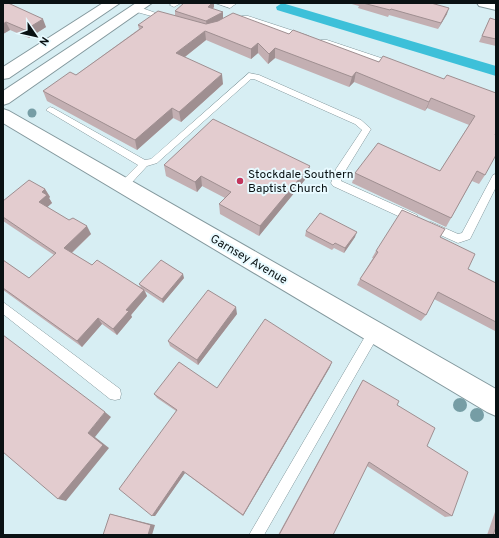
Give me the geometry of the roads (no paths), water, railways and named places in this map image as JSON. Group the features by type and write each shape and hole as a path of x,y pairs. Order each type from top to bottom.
{"main road":[{"path":"3,74 113,3"},
{"path":"3,99 141,6"},
{"path":"3,87 65,44 85,22"},
{"name":"Garnsey Avenue","path":"3,115 496,403"}],"lane":[{"path":"219,3 230,6 233,3"},
{"path":"141,6 172,20"},
{"path":"239,16 405,67"},
{"path":"123,186 144,164 154,161 249,76 256,77 351,119 367,129 339,172 336,184 458,239 466,236 496,178"},
{"path":"50,110 144,164"},
{"path":"3,307 115,394"},
{"path":"256,535 374,332"}],"waterway":[{"path":"282,7 496,71"}],"place":[{"name":"Stockdale Southern Baptist Church","path":"240,181"}]}
